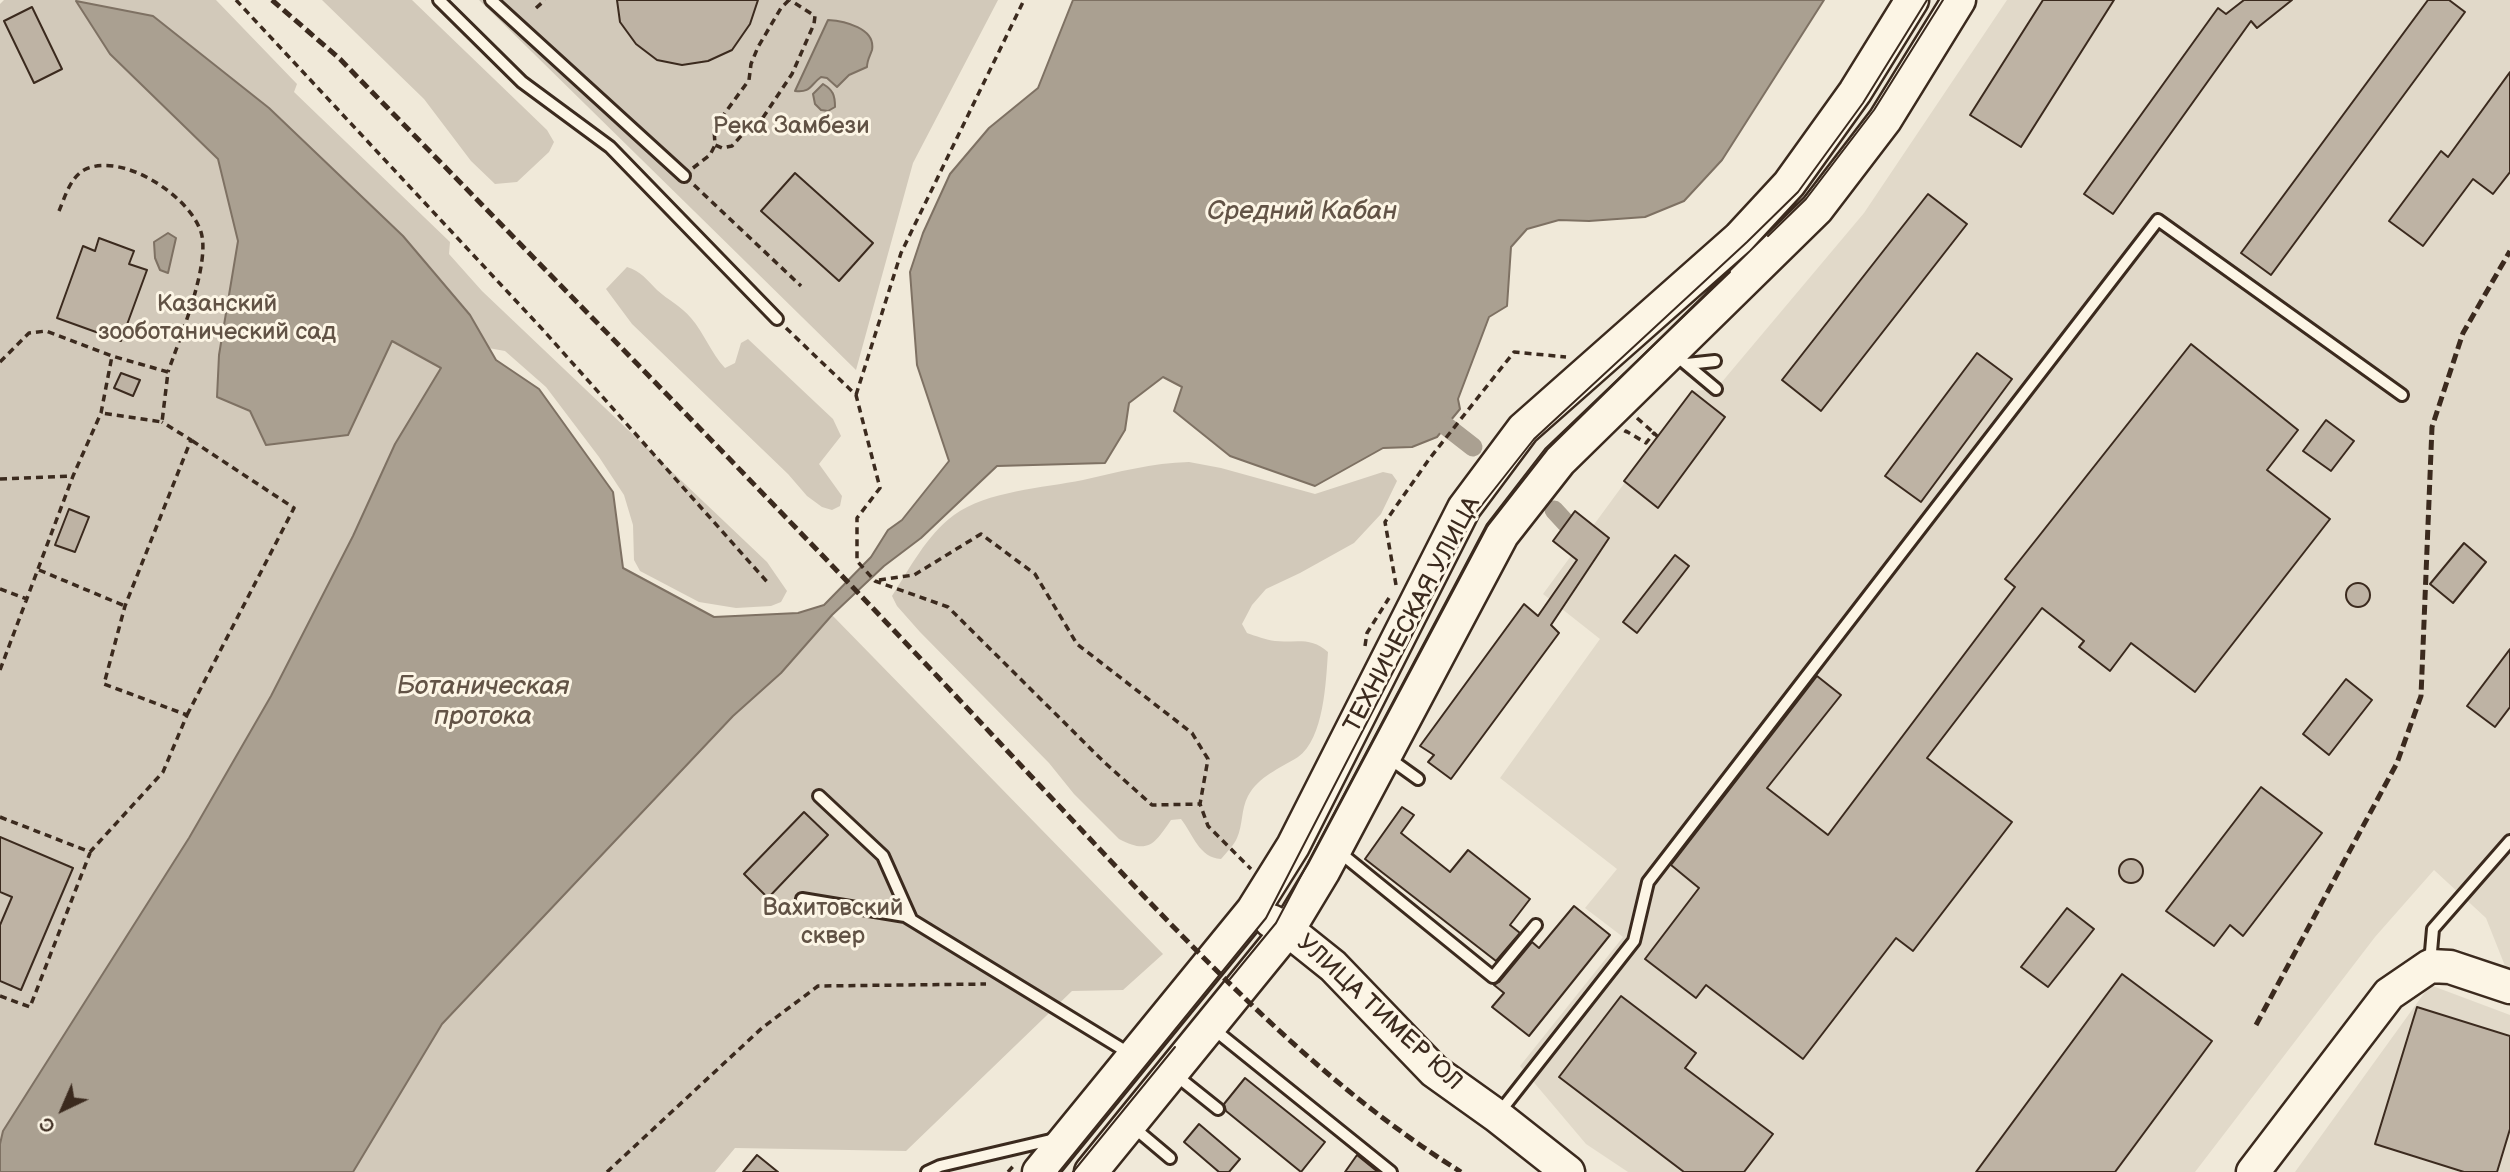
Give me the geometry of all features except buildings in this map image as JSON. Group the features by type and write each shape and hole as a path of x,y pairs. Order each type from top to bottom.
{"main road":[{"name":"ТЕХНИЧЕСКАЯ УЛИЦА","path":"1035,1159 1071,1133 1253,910 1293,846 1464,508 1522,429 1739,238 1780,193 1855,92 1912,0"},
{"name":"ТЕХНИЧЕСКАЯ УЛИЦА","path":"1091,1172 1288,930 1335,849 1502,535 1560,461 1679,358 1816,209 1885,120 1959,0"},
{"name":"УЛИЦА ТИМЕР ЮЛ","path":"1253,910 1288,930 1333,966 1434,1071 1568,1172"},
{"path":"2253,1172 2389,994 2430,966 2450,967 2510,987"}],"lane":[{"path":"439,0 522,82 610,147 778,319"},
{"path":"491,0 684,176"},
{"path":"1497,1116 1634,941 1648,882 2158,220 2402,395"},
{"path":"1679,358 1715,361"},
{"path":"1679,358 1716,389"},
{"path":"1384,755 1418,779"},
{"path":"818,796 883,856 911,919"},
{"path":"2430,966 2433,929 2510,841"},
{"path":"1335,849 1493,977 1536,925"},
{"path":"802,899 905,916 1134,1056"},
{"path":"1210,1027 1391,1172"},
{"path":"1172,1073 1218,1109"},
{"path":"1129,1124 1170,1158"},
{"path":"926,1172 940,1166 1035,1159"}],"path":[{"path":"236,0 544,331 769,584"},
{"path":"536,8 545,0"},
{"path":"715,145 722,148 732,146 750,127 760,122 792,74 815,16 789,0 781,8 758,47 751,64 749,80 714,128 715,145 710,155 684,176 801,286"},
{"path":"856,395 901,253 1024,0"},
{"path":"59,211 74,178 85,170 113,166 149,176 184,205 201,232 202,261 168,372 162,422"},
{"path":"778,319 856,395 880,488 857,518 857,561 875,581 948,607 1104,762 1152,805 1200,804"},
{"path":"0,362 29,332 46,331 112,356 168,372"},
{"path":"1396,585 1385,522 1430,458 1514,352 1575,358"},
{"path":"0,670 73,476 101,413 112,356"},
{"path":"1631,412 1658,437"},
{"path":"0,996 30,1007 90,852 163,772 187,715 294,508 162,422 101,413"},
{"path":"1617,441 1626,431 1646,443 1654,433"},
{"path":"187,715 104,684 125,606 191,440"},
{"path":"0,479 73,476"},
{"path":"875,581 914,575 981,534 1035,574 1077,644 1192,733 1208,760 1200,804 1208,826 1252,869"},
{"path":"39,570 125,606"},
{"path":"1365,647 1367,634 1403,573"},
{"path":"0,589 27,599"},
{"path":"0,817 90,852"},
{"path":"607,1172 762,1028 818,986 1015,983"},
{"path":"1008,1172 1035,1159"}],"shaded area":[{"path":"2007,0 2510,0 2510,967 2505,966 2486,918 2434,870 2375,937 2195,1172 1628,1172 1586,1144 1520,1066 1623,937 1585,908 1617,869 1500,778 1600,639 1543,594 1692,391 1716,389 1864,213"},
{"path":"2430,985 2510,1015 2510,1172 2295,1172"}],"green space":[{"name":"Казанский зооботанический сад","path":"4,0 216,0 297,84 294,92 450,242 449,254 482,291 767,562 787,591 781,602 771,606 736,608 699,602 640,571 634,560 633,525 624,495 599,457 546,387 505,351 472,345 441,367 395,444 353,536 271,696 189,838 3,1131 0,1144 0,4"},
{"path":"322,0 412,0 547,130 554,142 549,152 517,182 495,184 471,161 424,99"},
{"name":"Река Замбези","path":"479,0 998,0 913,163 856,370"},
{"path":"627,267 640,273 687,314 725,368 735,363 741,343 748,339 833,419 841,436 819,464 842,496 840,506 832,510 822,507 807,496 788,474 632,324 606,289"},
{"path":"1189,462 1315,494 1383,472 1392,474 1397,481 1381,514 1354,543 1266,589 1252,605 1242,624 1247,633 1265,639 1303,641 1322,647 1328,652 1326,678 1318,724 1307,749 1270,773 1253,789 1246,801 1237,838 1221,859 1213,858 1202,850 1181,819 1171,820 1155,840 1144,846 1129,844 1119,839 1074,794 1049,763 920,632 897,606 892,596 935,533 967,507 1016,491 1148,466"},
{"name":"Вахитовский сквер","path":"832,615 1163,954 1123,990 1072,991 906,1151 735,1148 715,1172 353,1172 442,1024 733,716 781,673"}],"water":[{"path":"1073,0 1824,0 1722,160 1684,201 1645,217 1559,220 1527,229 1511,247 1507,306 1489,317 1458,399 1460,409 1437,437 1412,447 1383,448 1315,486 1230,456 1174,411 1182,387 1163,377 1129,403 1125,430 1105,463 997,466 921,538 884,566 832,615 781,673 733,716 442,1024 353,1172 0,1172 3,1131 189,838 271,696 353,536 395,444 441,368 392,341 348,435 266,445 250,411 217,397 219,355 238,241 218,159 110,54 76,1 153,16 269,108 403,236 470,315 496,360 539,389 613,492 623,568 714,617 798,613 824,605 871,557 888,530 902,520 949,461 917,365 910,272 923,233 950,174 989,128 1038,88"},
{"path":"828,20 858,27 869,36 872,50 867,67 849,75 837,87 827,78 821,77 807,90 795,91"},
{"path":"823,84 833,93 835,99 835,107 828,111 821,110 815,104 813,94"},
{"path":"168,233 176,238 168,273 160,270 155,258 154,242"}],"waterway":[{"path":"1446,426 1473,447"},
{"path":"1554,510 1566,523"}],"tram line":[{"path":"1059,1172 1266,918 1474,515 1534,439 1798,192 1863,103 1927,0"},
{"path":"1768,236 1806,199 1874,110 1943,0"},
{"path":"1230,979 1276,923 1487,524 1545,449 1730,272"},
{"path":"1073,1172 1175,1047"}],"railway":[{"path":"272,0 340,59 640,366 1161,914 1241,994 1325,1071 1369,1107 1461,1172"},
{"path":"2256,1025 2397,763 2421,696 2432,427 2463,333 2510,251"}],"water label":[{"name":"Средний Кабан","path":"1302,212"},
{"name":"Ботаническая протока","path":"483,702"}]}
